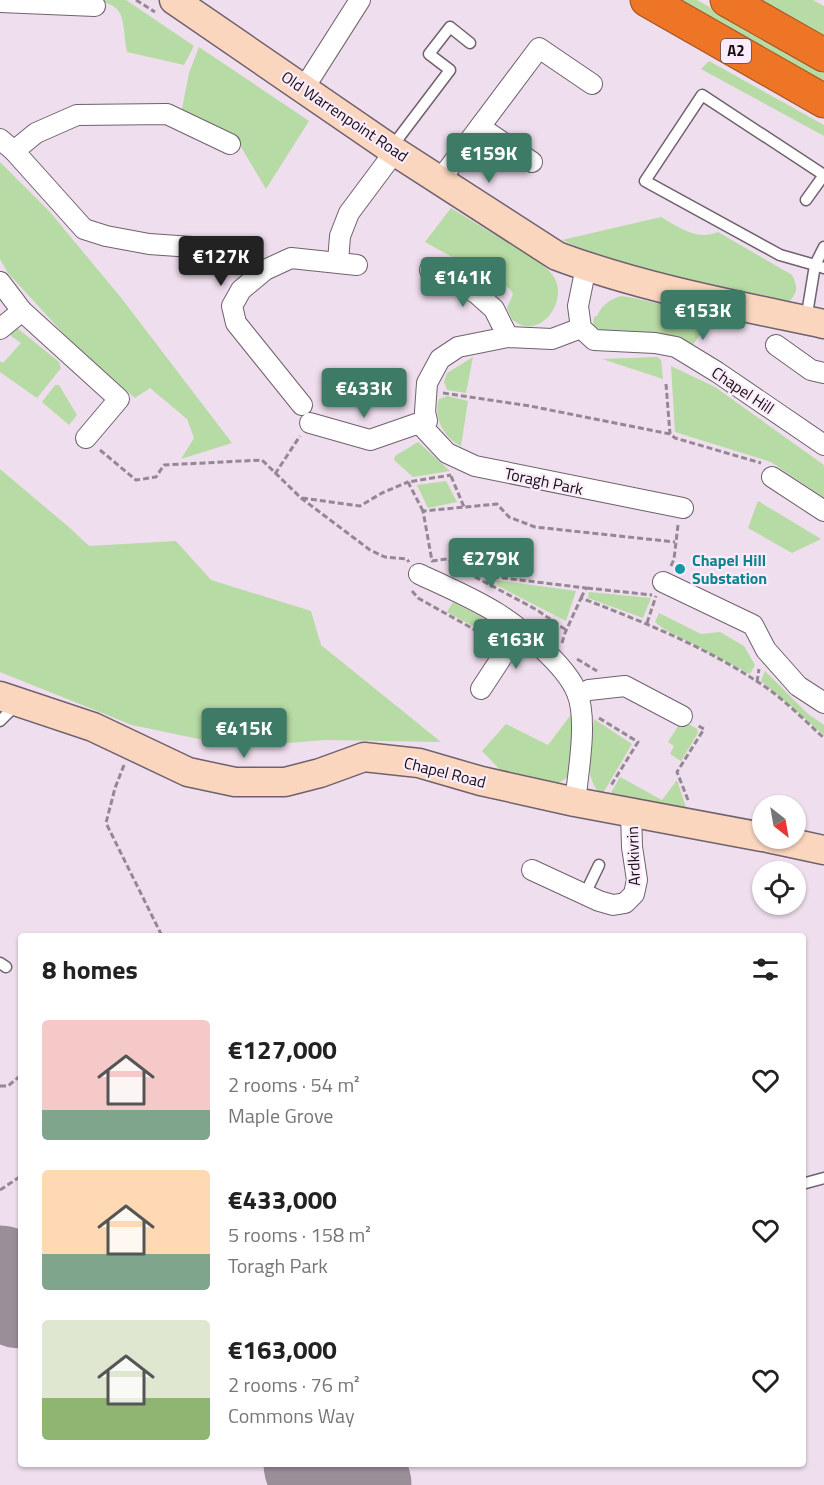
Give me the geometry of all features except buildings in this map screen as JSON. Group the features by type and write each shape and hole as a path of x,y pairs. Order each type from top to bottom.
{"highway":[{"name":"A2","path":"647,0 824,101"},
{"name":"A2","path":"727,0 824,55"}],"street":[{"name":"Old Warrenpoint Road","path":"174,0 391,148 557,256 586,267 702,297 815,322"},
{"path":"304,88 360,0"},
{"path":"0,2 94,6"},
{"path":"440,180 539,48 592,84"},
{"path":"192,247 149,244 106,236 84,229 7,145 77,115 167,114 230,144"},
{"path":"480,127 532,162"},
{"path":"302,405 236,323 232,306 241,290 265,270 291,258 347,263 340,236 349,213 390,158 391,148"},
{"path":"310,423 370,440 427,421 425,412 427,382 440,359 458,347 508,337 552,339 581,328 578,306 586,267"},
{"path":"430,270 476,293 494,309 508,337"},
{"path":"0,282 22,311 118,399 86,438"},
{"path":"0,328 22,311"},
{"name":"Chapel Hill","path":"581,328 594,340 655,343 676,347 824,445"},
{"path":"776,345 811,370 824,373"},
{"name":"Toragh Park","path":"419,423 447,453 475,466 682,512"},
{"path":"772,477 824,511"},
{"path":"412,577 497,613 538,645 567,673 579,703 587,805"},
{"path":"663,582 753,625 766,650 798,686 824,703"},
{"path":"481,689 519,631"},
{"path":"579,703 589,690 625,686 682,716"},
{"name":"Chapel Road","path":"6,707 93,727 188,772 235,782 285,782 364,757 419,763 481,781 587,805 752,835"},
{"name":"Ardkivrin","path":"532,870 613,905 625,903 634,894 637,880 631,812"},
{"path":"806,846 824,850"}],"lane":[{"path":"391,148 450,70 429,54 450,27 470,43"},
{"path":"806,200 824,175 702,95 645,181 780,255 820,266"},
{"path":"815,322 824,247"},
{"path":"585,894 599,865"},
{"path":"806,1183 824,1178"}],"path":[{"path":"666,384 670,434"},
{"path":"435,391 530,406 670,434 675,438 769,466 772,477"},
{"path":"275,474 298,435 304,437 310,423"},
{"path":"86,438 136,480 156,477 164,465 262,460 301,498 370,550 385,557 407,559 410,563 418,598 508,648"},
{"path":"301,498 360,506 408,482 459,474"},
{"path":"450,475 464,507"},
{"path":"408,482 423,511 432,561 498,552 495,577 491,586"},
{"path":"423,511 496,504 509,517 535,527 675,542 682,512"},
{"path":"447,559 464,571 488,554"},
{"path":"495,577 656,596 647,623"},
{"path":"561,648 565,633 586,588"},
{"path":"581,598 647,623 735,669 766,687 824,738"},
{"path":"571,654 621,687"},
{"path":"579,703 592,714 638,742 587,805"},
{"path":"682,716 704,729 677,772 697,824"},
{"path":"132,745 115,788 106,824 160,933"},
{"path":"0,1086 8,1086 18,1078"},
{"path":"0,1190 18,1178"}],"green space":[{"path":"87,0 126,0 194,46 184,65 127,52 123,21 116,8 110,4"},
{"path":"668,0 697,0 824,73 824,90"},
{"path":"761,0 813,0 824,6 824,36"},
{"path":"199,47 309,121 266,189 235,137 181,114 189,73"},
{"path":"709,61 824,125 824,136 701,69"},
{"path":"0,162 50,212 122,299 232,443 181,459 194,438 187,419 150,388 135,398 74,345 8,273 0,259"},
{"path":"451,208 534,258 551,273 557,283 556,305 542,322 533,326 523,326 513,320 507,308 513,294 510,289 425,242"},
{"path":"661,217 695,234 718,232 792,275 796,286 794,295 789,302 629,269 562,240"},
{"path":"621,296 708,315 705,327 692,346 602,331 593,325 594,317 604,306"},
{"path":"16,327 59,362 61,368 37,398 0,372 0,361 3,363 21,343 11,336 10,330"},
{"path":"473,357 466,393 447,390 444,382 447,373"},
{"path":"657,357 661,360 663,379 602,359"},
{"path":"671,366 715,387 824,465 824,498 771,462 675,432"},
{"path":"55,385 59,385 77,415 69,425 42,402"},
{"path":"447,396 468,401 461,446 445,433 439,420 439,399"},
{"path":"418,442 450,471 413,477 394,460 395,456"},
{"path":"0,469 89,546 176,541 211,580 311,611 321,645 441,742 326,740 237,747 132,725 0,672"},
{"path":"446,481 457,502 428,508 417,485"},
{"path":"758,501 821,539 792,553 748,528"},
{"path":"496,580 576,591 566,621 498,586"},
{"path":"589,592 651,598 643,618 588,598"},
{"path":"453,602 505,629 507,638 504,643 447,612"},
{"path":"659,613 701,634 720,632 744,646 755,665 750,674 664,629 655,622"},
{"path":"765,671 808,714 824,725 824,735 761,681"},
{"path":"573,712 568,777 557,784 511,781 482,751 506,724 548,745"},
{"path":"594,719 632,744 602,795 596,788 590,770"},
{"path":"682,720 697,729 698,733 681,761 670,754 674,746 668,742"},
{"path":"620,777 662,800 677,780 688,814 608,798"}],"runway":[{"path":"0,1281 18,1291"},
{"path":"324,1467 356,1485"}],"place":[{"name":"Chapel Hill Substation","path":"680,569"}]}
